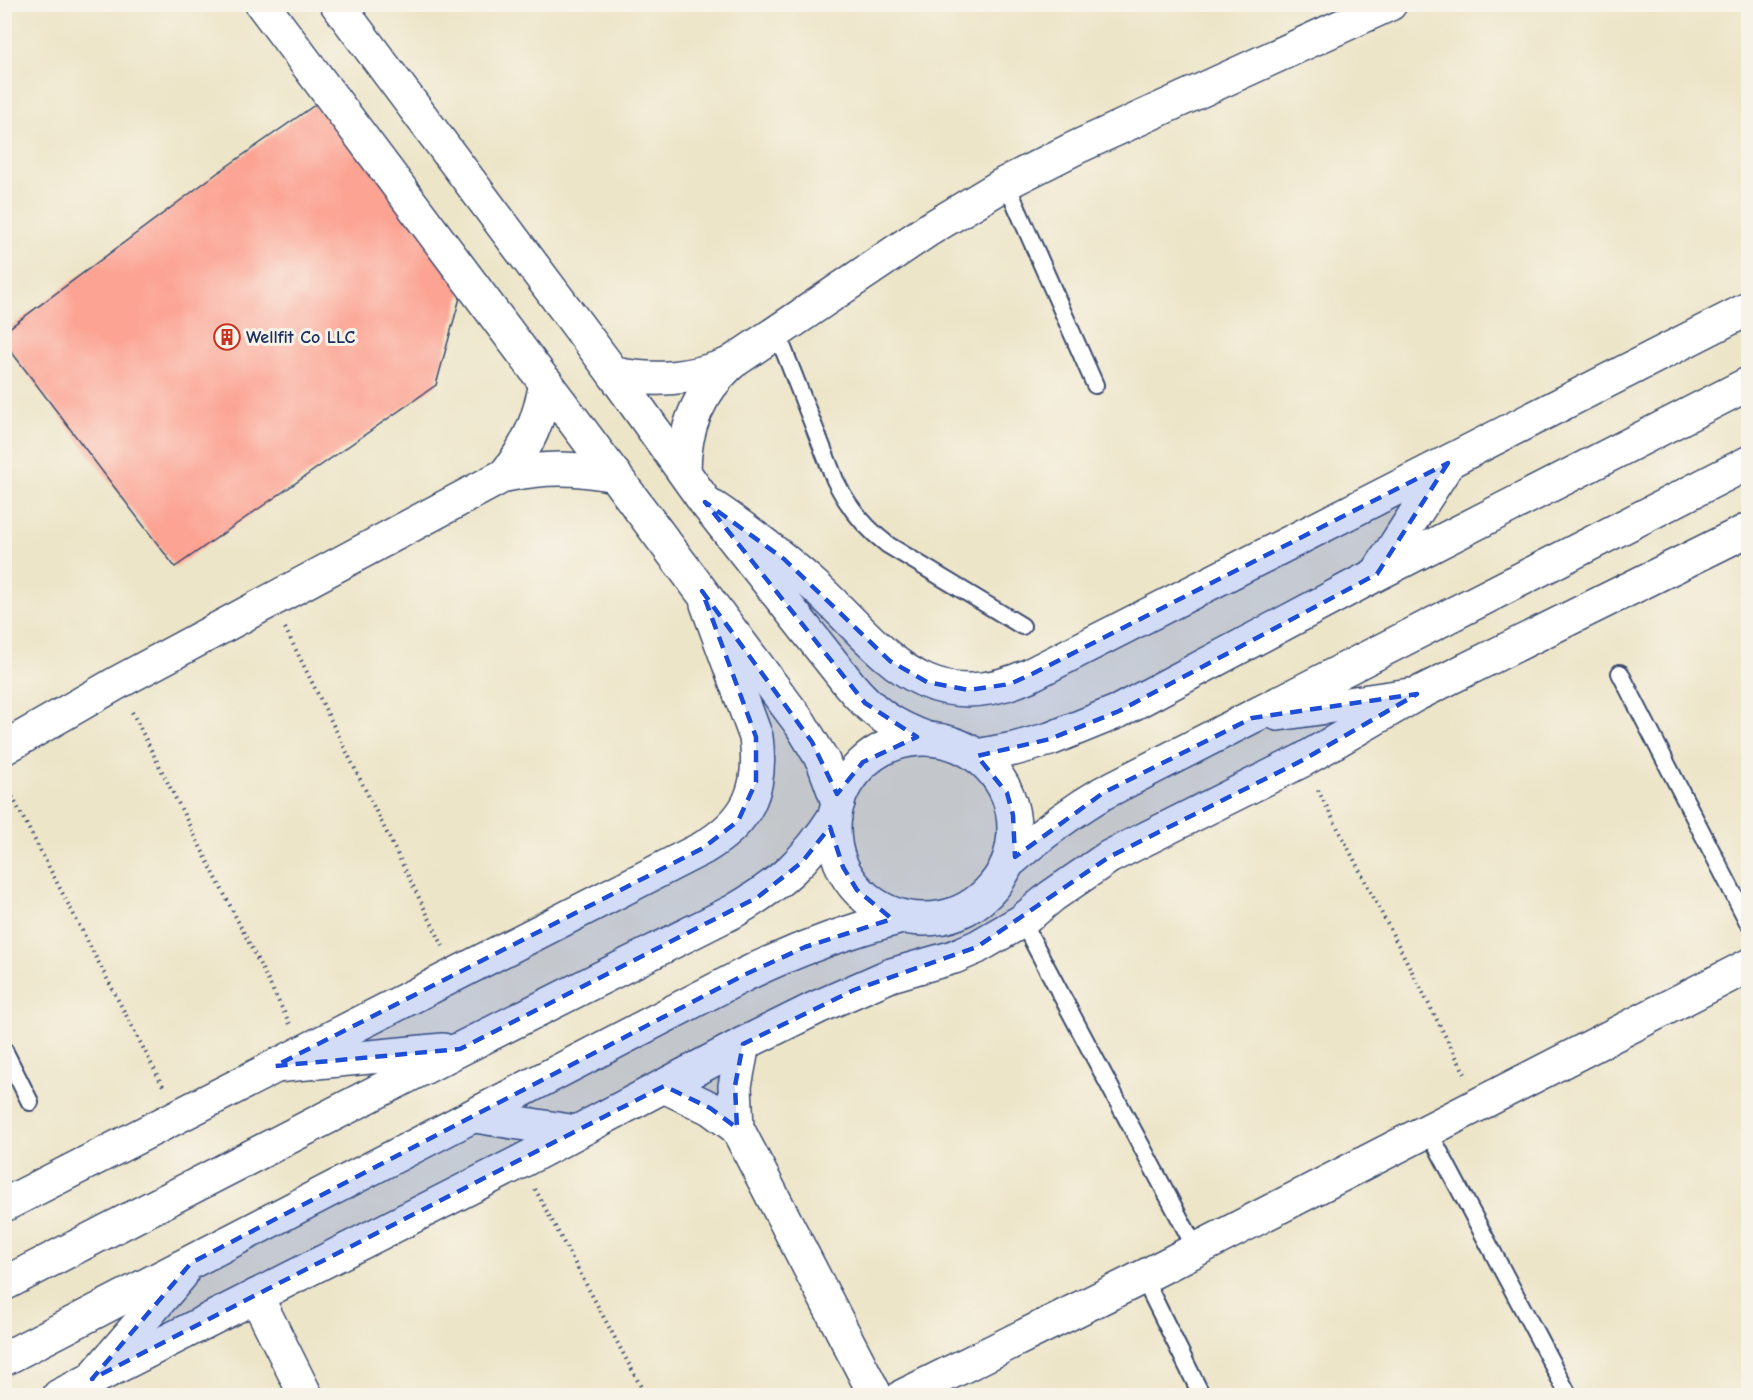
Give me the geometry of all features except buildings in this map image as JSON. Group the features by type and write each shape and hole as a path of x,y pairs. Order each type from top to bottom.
{"street":[{"path":"262,4 702,591 812,742 832,782 837,809 835,842 843,867 857,890 878,907 902,917 928,920 954,915 977,903 996,885 1009,862 1014,838 1013,815 1007,793 994,772 977,756 954,744 928,739 905,730 884,719 865,703 705,502 614,374 340,6"},
{"path":"614,374 648,379 682,377 731,363 928,230 1006,183 1075,148 1390,4"},
{"path":"705,502 784,559 820,591 890,661 908,673 947,688 969,690 990,688 1010,684 1030,675 1749,309"},
{"path":"684,471 686,441 694,411 710,385 731,363"},
{"path":"506,475 518,459 537,422 546,382"},
{"path":"977,756 1050,739 1119,711 1377,574 1749,384"},
{"path":"1377,574 1448,463"},
{"path":"1009,862 1038,836 1103,793 1749,463"},
{"path":"4,748 117,683 506,475 549,468 571,468 615,475"},
{"path":"59,1395 520,1162 743,1044 854,990 891,975 954,957 977,947 1022,921 1052,896 1109,857 1303,760 1417,694 1749,530"},
{"path":"4,1205 722,837 738,821 749,803 756,782 759,760 756,737 702,591"},
{"path":"1252,718 1417,694"},
{"path":"4,1284 758,897 802,862 820,840 837,809 848,781 863,762 883,749 905,741 928,739"},
{"path":"4,1359 774,960 837,936 902,917"},
{"path":"903,1395 1143,1276 1480,1104 1745,976"},
{"path":"743,1044 735,1086 734,1107 737,1128 876,1395"},
{"path":"274,1066 460,1049"},
{"path":"664,1086 702,1104 737,1128"},
{"path":"475,1116 576,1132"},
{"path":"92,1379 191,1263"},
{"path":"256,1296 306,1395"}],"lane":[{"path":"1006,183 1095,385"},
{"path":"777,333 835,480 844,499 857,517 888,545 1022,626"},
{"path":"1620,673 1749,922"},
{"path":"1022,921 1196,1249"},
{"path":"4,1050 30,1102"},
{"path":"1428,1130 1569,1395"},
{"path":"1143,1276 1202,1395"}],"path":[{"path":"271,600 456,974"},
{"path":"117,683 304,1052"},
{"path":"1303,760 1480,1104"},
{"path":"4,781 177,1115"},
{"path":"520,1162 646,1395"}],"highlighted area":[{"path":"1448,463 1377,574 1119,711 1050,739 977,756 1007,793 1013,815 1015,857 1103,793 1252,718 1417,694 1303,760 1109,857 977,947 854,990 743,1044 735,1086 737,1128 710,1108 664,1086 92,1379 191,1263 744,975 805,947 892,919 857,890 843,867 830,827 802,862 758,897 460,1049 275,1066 703,848 738,821 756,782 756,737 702,591 812,742 837,794 863,762 917,737 865,703 705,502 784,559 890,661 927,682 969,690 1010,684 1030,675"}],"place":[{"name":"Wellfit Co LLC","path":"227,337"}]}
